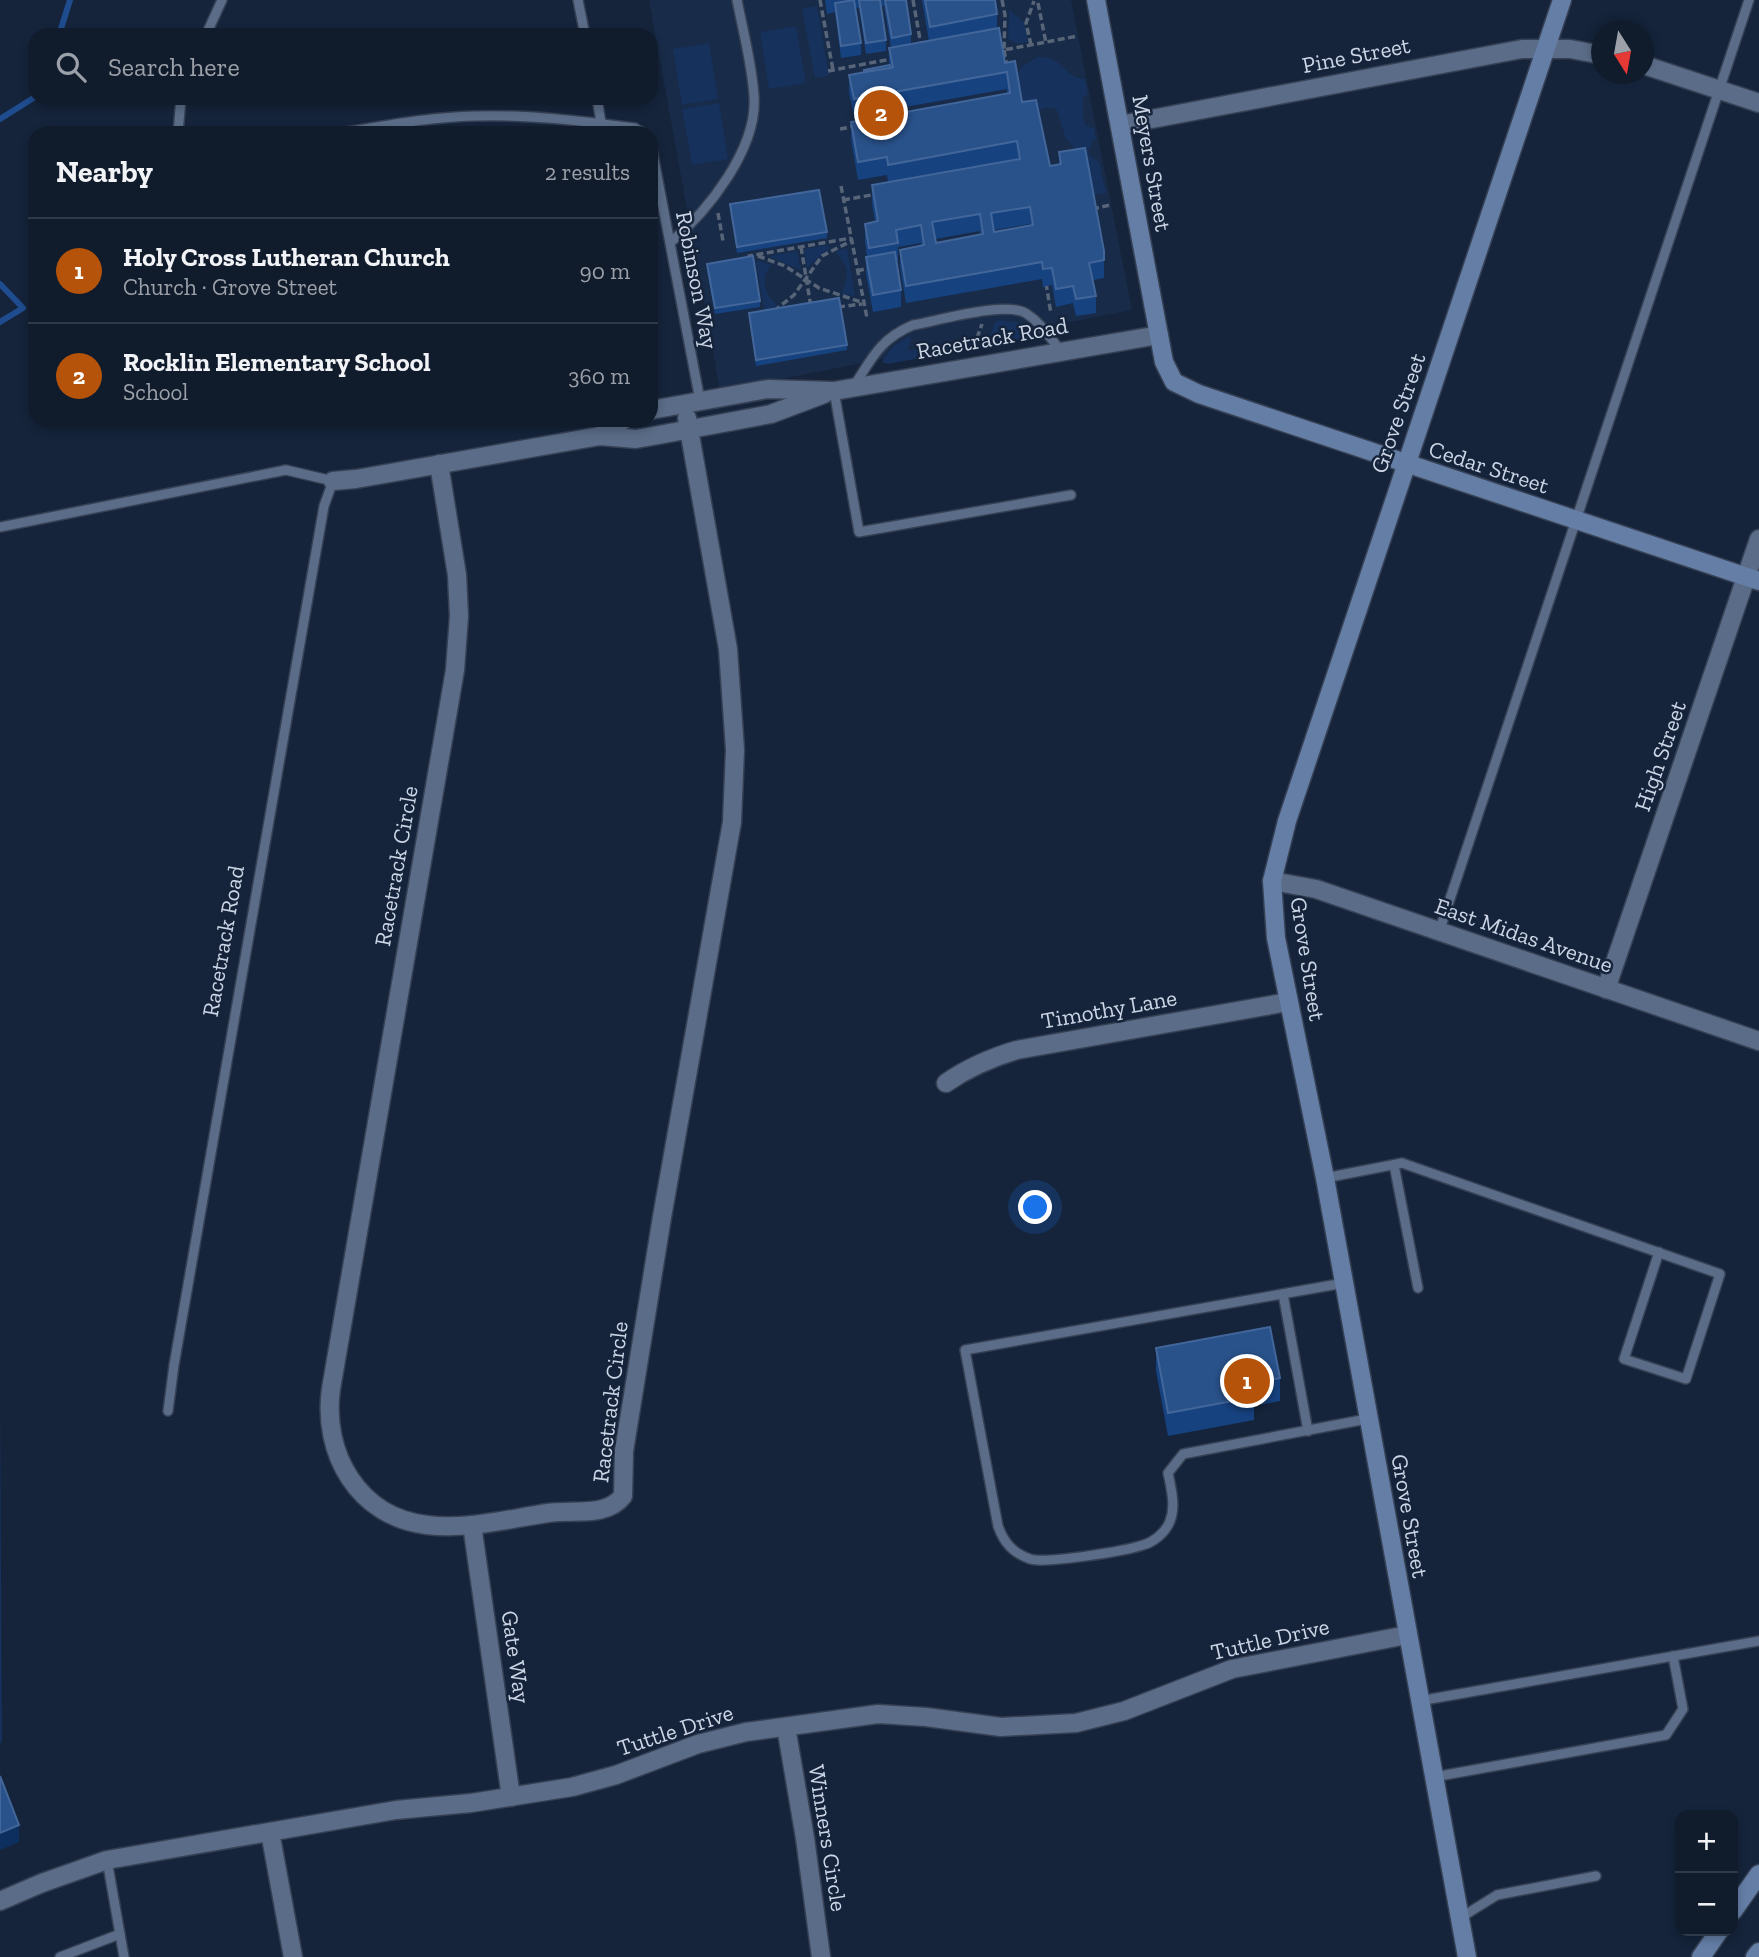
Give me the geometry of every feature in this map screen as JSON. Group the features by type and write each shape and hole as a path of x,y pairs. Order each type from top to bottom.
{"street":[{"name":"Meyers Street","path":"1096,0 1159,335"},
{"name":"Grove Street","path":"1467,1957 1325,1178 1287,1002 1276,938 1272,881 1287,821 1562,0"},
{"name":"Pine Street","path":"1120,125 1522,49 1570,49 1591,53"},
{"path":"1654,68 1759,103"},
{"name":"Cedar Street","path":"1159,335 1168,373 1174,382 1186,389 1406,465 1753,579"},
{"name":"Racetrack Road","path":"658,411 690,417 771,414 834,391 1159,335"},
{"name":"Racetrack Road","path":"333,481 600,436 636,439 768,388 834,391"},
{"name":"Racetrack Circle","path":"439,464 457,575 459,615 455,670 331,1389 329,1416 334,1447 354,1485 387,1512 415,1523 448,1526 472,1525 554,1512 608,1509 619,1501 625,1487 624,1451 659,1231 732,822 735,750 728,649 690,417"},
{"name":"Racetrack Road","path":"600,436 613,427"},
{"name":"High Street","path":"1606,989 1753,579 1759,539"},
{"name":"East Midas Avenue","path":"1272,881 1316,889 1759,1041"},
{"name":"Timothy Lane","path":"946,1083 967,1068 1017,1050 1287,1002"},
{"name":"Gate Way","path":"472,1525 511,1797"},
{"name":"Tuttle Drive","path":"0,1901 107,1860 396,1810 511,1797 596,1782 715,1739 746,1732 878,1714 926,1717 1009,1728 1076,1723 1124,1712 1232,1670 1407,1635"},
{"name":"Winners Circle","path":"786,1727 821,1957"},
{"path":"270,1832 293,1957"},
{"path":"1738,1904 1759,1874"},
{"path":"1701,1957 1717,1936"},
{"path":"1712,1957 1719,1936"},
{"path":"1755,1957 1759,1952"}],"lane":[{"path":"209,28 222,0"},
{"path":"578,0 584,28"},
{"path":"671,242 690,226 715,197 746,141 755,97 737,0"},
{"path":"1439,932 1749,0"},
{"path":"179,126 180,105"},
{"path":"598,105 601,123"},
{"path":"383,126 473,116 621,126"},
{"name":"Robinson Way","path":"658,176 699,395 690,417"},
{"path":"853,388 882,344 904,329 1000,309 1025,312 1060,351"},
{"path":"834,391 859,532 1071,495"},
{"name":"Racetrack Road","path":"0,527 286,470 333,481 324,506 176,1352 168,1411"},
{"path":"1325,1178 1402,1163 1659,1252 1720,1274 1686,1378 1624,1359 1659,1252"},
{"path":"1394,1165 1418,1289"},
{"path":"1344,1283 965,1350 998,1526 1004,1543 1033,1560 1052,1561 1144,1545 1159,1537 1170,1522 1173,1507 1168,1472 1182,1454 1367,1419"},
{"path":"1283,1294 1308,1431"},
{"path":"1419,1701 1759,1641"},
{"path":"1433,1777 1666,1735 1683,1709 1673,1656"},
{"path":"107,1860 124,1957"},
{"path":"1460,1918 1497,1895 1596,1876"},
{"path":"60,1957 120,1934"}],"path":[{"path":"820,0 831,70 897,58"},
{"path":"913,0 923,54"},
{"path":"1002,0 1007,70"},
{"path":"1031,45 1026,23 1036,2"},
{"path":"1036,2 1046,43"},
{"path":"1004,50 1078,36"},
{"path":"840,129 867,124"},
{"path":"841,186 867,318"},
{"path":"844,200 883,193"},
{"path":"715,197 723,241"},
{"path":"1085,210 1110,205"},
{"path":"751,268 749,256 851,240"},
{"path":"771,314 794,295 822,256 851,240"},
{"path":"801,247 811,312"},
{"path":"755,255 785,266 819,288 864,303"},
{"path":"857,271 870,268"},
{"path":"1045,277 1051,316"},
{"path":"838,307 864,303"}],"shaded area":[{"path":"649,0 1071,0 1132,310 720,391 658,50 658,28 654,28"},
{"path":"817,6 829,76 815,78 802,9"},
{"path":"1009,10 1024,22 1028,42 1016,44 1008,38"},
{"path":"796,26 806,83 769,89 760,32"},
{"path":"709,43 718,99 682,105 673,49"},
{"path":"1038,57 1054,60 1072,75 1085,79 1088,95 1083,96 1083,118 1086,126 1094,128 1096,139 1088,150 1090,156 1099,162 1106,193 1091,196 1082,159 1065,137 1057,110 1044,109 1022,120 1015,76 1024,65"},
{"path":"719,103 728,159 692,165 682,109"},
{"path":"828,245 830,248 807,268 804,249"},
{"path":"845,248 855,296 841,294 847,272 835,252"},
{"path":"797,251 801,270 770,257 773,255"},
{"path":"756,262 771,265 765,276 765,286 777,305 765,313"},
{"path":"999,320 1023,323 1037,336 888,364 882,362 892,347 910,336 908,351 990,336 995,322"},
{"path":"0,1393 2,1740 0,1745"}],"building":[{"path":"854,0 861,43 841,46 835,3"},
{"path":"859,0 880,0 886,40 866,43"},
{"path":"885,0 906,0 911,34 892,38"},
{"path":"925,0 995,0 997,14 930,27"},
{"path":"999,28 1005,63 1015,61 1022,102 1036,100 1050,166 1061,164 1059,152 1085,148 1104,251 1104,260 1089,263 1096,296 1076,299 1073,286 1056,289 1052,268 1043,269 1042,262 906,286 900,250 924,245 921,225 896,230 898,243 869,248 865,224 878,221 872,185 1020,159 1017,141 888,165 887,157 858,162 851,122 1010,93 1007,72 854,99 849,75 893,67 889,48","holes":["1030,207 1033,225 994,232 991,213","980,214 983,234 936,243 932,222"]},
{"path":"890,65 891,68 864,72 864,70"},
{"path":"819,190 827,232 737,247 730,204"},
{"path":"895,252 901,290 873,295 866,257"},
{"path":"753,256 760,301 715,308 707,264"},
{"path":"839,298 847,345 756,360 749,313"},
{"path":"1270,1327 1280,1378 1251,1384 1254,1397 1168,1413 1156,1348"},
{"path":"0,1776 19,1825 0,1833"}],"waterway":[{"path":"61,28 70,0"},
{"path":"0,119 28,101"},
{"path":"0,284 23,308 0,322"}],"place":[{"name":"Rocklin Elementary School","path":"881,113"},
{"name":"Holy Cross Lutheran Church","path":"1247,1381"}]}
